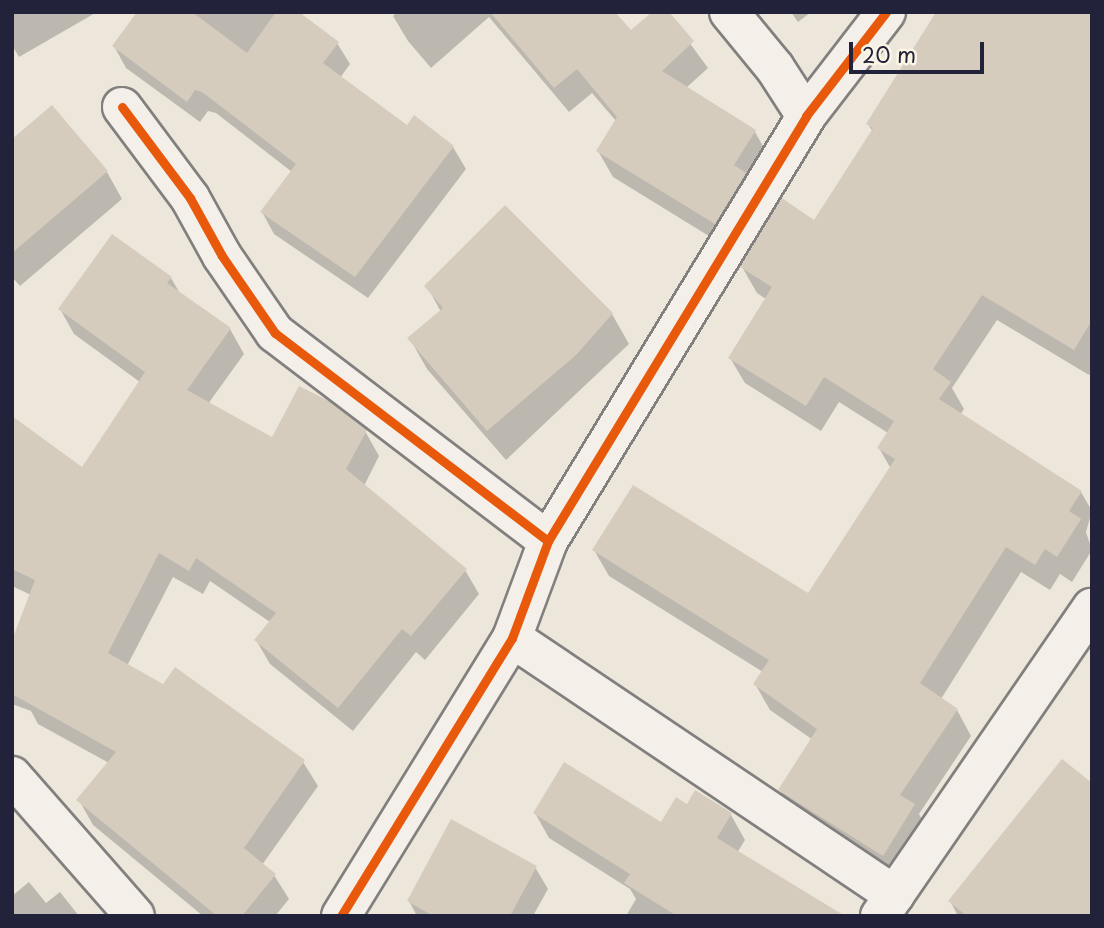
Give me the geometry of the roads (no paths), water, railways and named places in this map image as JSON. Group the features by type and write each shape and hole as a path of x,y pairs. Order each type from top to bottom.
{"street":[{"path":"729,12 775,68 806,116"},
{"path":"341,916 512,638 548,541 806,116 886,12"},
{"path":"122,107 190,198 222,256 275,333 548,541"},
{"path":"512,638 887,905 1092,608"},
{"path":"12,776 135,916"}]}
